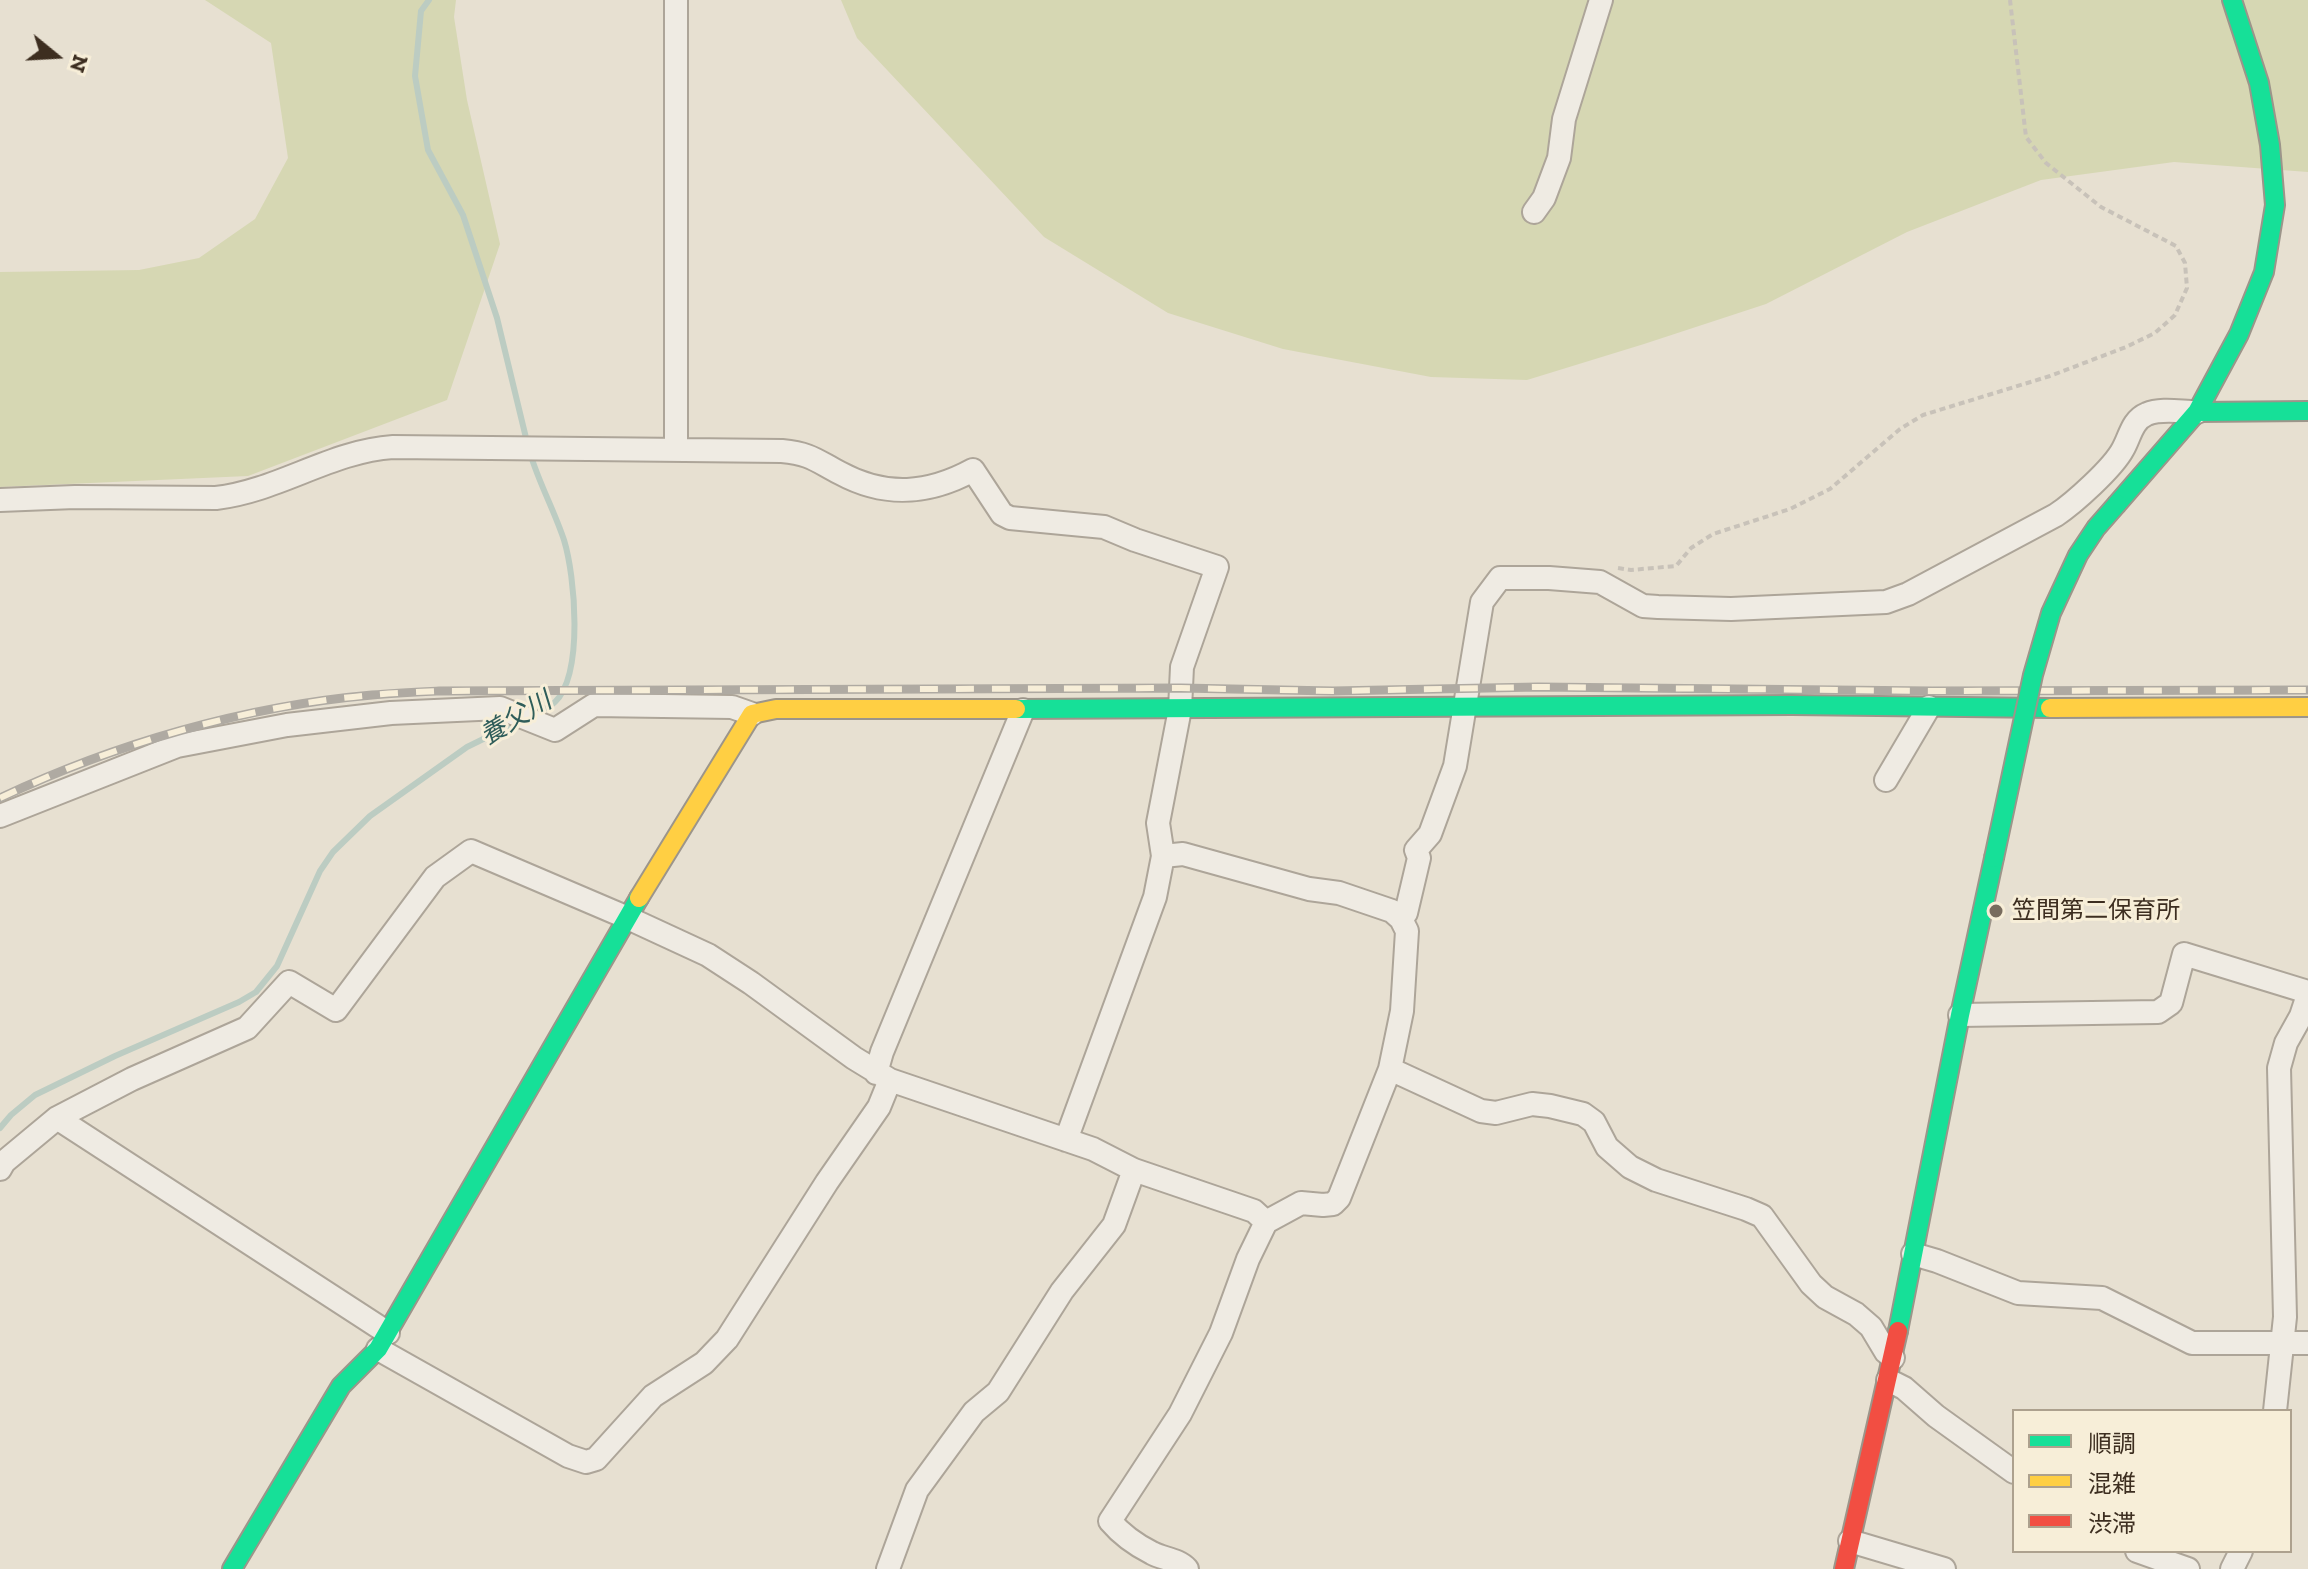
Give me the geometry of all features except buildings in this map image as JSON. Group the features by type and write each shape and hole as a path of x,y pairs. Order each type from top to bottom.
{"street":[{"path":"676,0 676,450"},
{"path":"1534,212 1544,198 1559,158 1564,119 1601,0"},
{"path":"1844,1569 1893,1358 1960,1015 2033,668 2049,616 2103,518 2197,412 2239,334 2264,272 2275,205 2270,145 2259,83 2232,0"},
{"path":"1401,919 1406,913 1419,858 1416,850 1430,834 1455,766 1482,602 1500,578 1600,582 1643,606 1658,607 1731,609 1886,602 1908,594 2073,503 2122,453 2132,427 2147,413 2308,411"},
{"path":"0,500 91,496 216,498 239,495 371,448 782,451 805,453 855,480 895,491 951,482 973,470 1002,514 1010,518 1104,527 1217,567 1182,667 1180,709 1158,823 1163,856 1155,897 1066,1140"},
{"path":"0,816 177,746 287,725 391,713 500,708 555,730 594,705 732,707 752,714 776,709 1792,705 2118,709 2308,707"},
{"path":"1886,780 1929,707"},
{"path":"57,1118 383,1341 568,1456 586,1462 596,1459 653,1396 704,1363 727,1339 879,1107 882,1052 1023,710"},
{"path":"232,1569 341,1386 383,1341 628,918 752,714"},
{"path":"0,1169 4,1162 57,1118 132,1079 247,1028 289,982 336,1010 435,877 471,851 708,955 883,1076 1093,1149 1134,1170 1254,1211 1266,1222"},
{"path":"1163,856 1183,854 1309,889 1339,893 1392,911 1407,931 1402,1011 1390,1069 1339,1198 1333,1204 1301,1203 1266,1222 1248,1259 1221,1333 1180,1414 1110,1521 1121,1533 1152,1553 1183,1564 1187,1569"},
{"path":"1960,1015 2158,1012 2171,1003 2184,954 2306,1005 2286,1043 2279,1068 2285,1317 2275,1409"},
{"path":"1390,1069 1481,1111 1496,1113 1532,1104 1583,1114 1594,1122 1607,1147 1630,1167 1656,1180 1762,1216 1811,1284 1825,1297 1856,1314 1871,1327 1893,1358"},
{"path":"888,1569 917,1490 974,1412 998,1392 1062,1291 1114,1225 1134,1170"},
{"path":"1913,1254 2018,1293 2102,1298 2192,1343 2308,1343"},
{"path":"1888,1380 1904,1388 1936,1416 2012,1471"},
{"path":"1850,1541 1944,1569"},
{"path":"2143,1553 2188,1569"}],"path":[{"path":"1617,568 1631,570 1676,566 1691,548 1713,534 1790,509 1830,489 1900,429 1923,415 2050,376 2126,347 2155,333 2175,315 2187,288 2185,263 2176,246 2101,207 2046,163 2026,137 2010,0"}],"green space":[{"path":"205,0 456,0 454,17 467,100 500,244 447,400 248,476 0,487 0,272 139,270 199,258 255,219 288,158 271,43"},
{"path":"841,0 2308,0 2308,172 2174,162 2041,180 1907,232 1766,304 1644,344 1527,380 1431,377 1283,349 1168,313 1044,237 857,38"}],"waterway":[{"name":"養父川","path":"429,0 421,11 415,76 428,150 463,215 497,318 527,442"},
{"name":"養父川","path":"530,453 564,540 574,599 573,647 564,688 553,704 533,714"},
{"name":"養父川","path":"0,1128 35,1095 256,992 277,966 320,871 333,852 370,816 467,747 520,721"}],"railway":[{"path":"0,798 88,761 181,730 229,718 324,700 439,691 1181,688 1333,691 1538,687 1932,691 2308,690"}],"traffic: fast":[{"path":"2117,504 2197,412 2239,334 2264,272 2275,205 2270,145 2259,83 2232,0"},
{"path":"2197,412 2308,411"},
{"path":"1994,858 2033,675 2051,613 2078,555 2117,504"},
{"path":"1016,709 1792,705 2050,708"},
{"path":"1898,1331 1994,858"},
{"path":"232,1569 341,1386 378,1349 639,898"}],"traffic: slow":[{"path":"2050,708 2308,707"},
{"path":"639,898 752,714 776,709 1016,709"}],"traffic: jam":[{"path":"1844,1569 1898,1331"}],"place":[{"name":"笠間第二保育所","path":"1996,911"}]}
